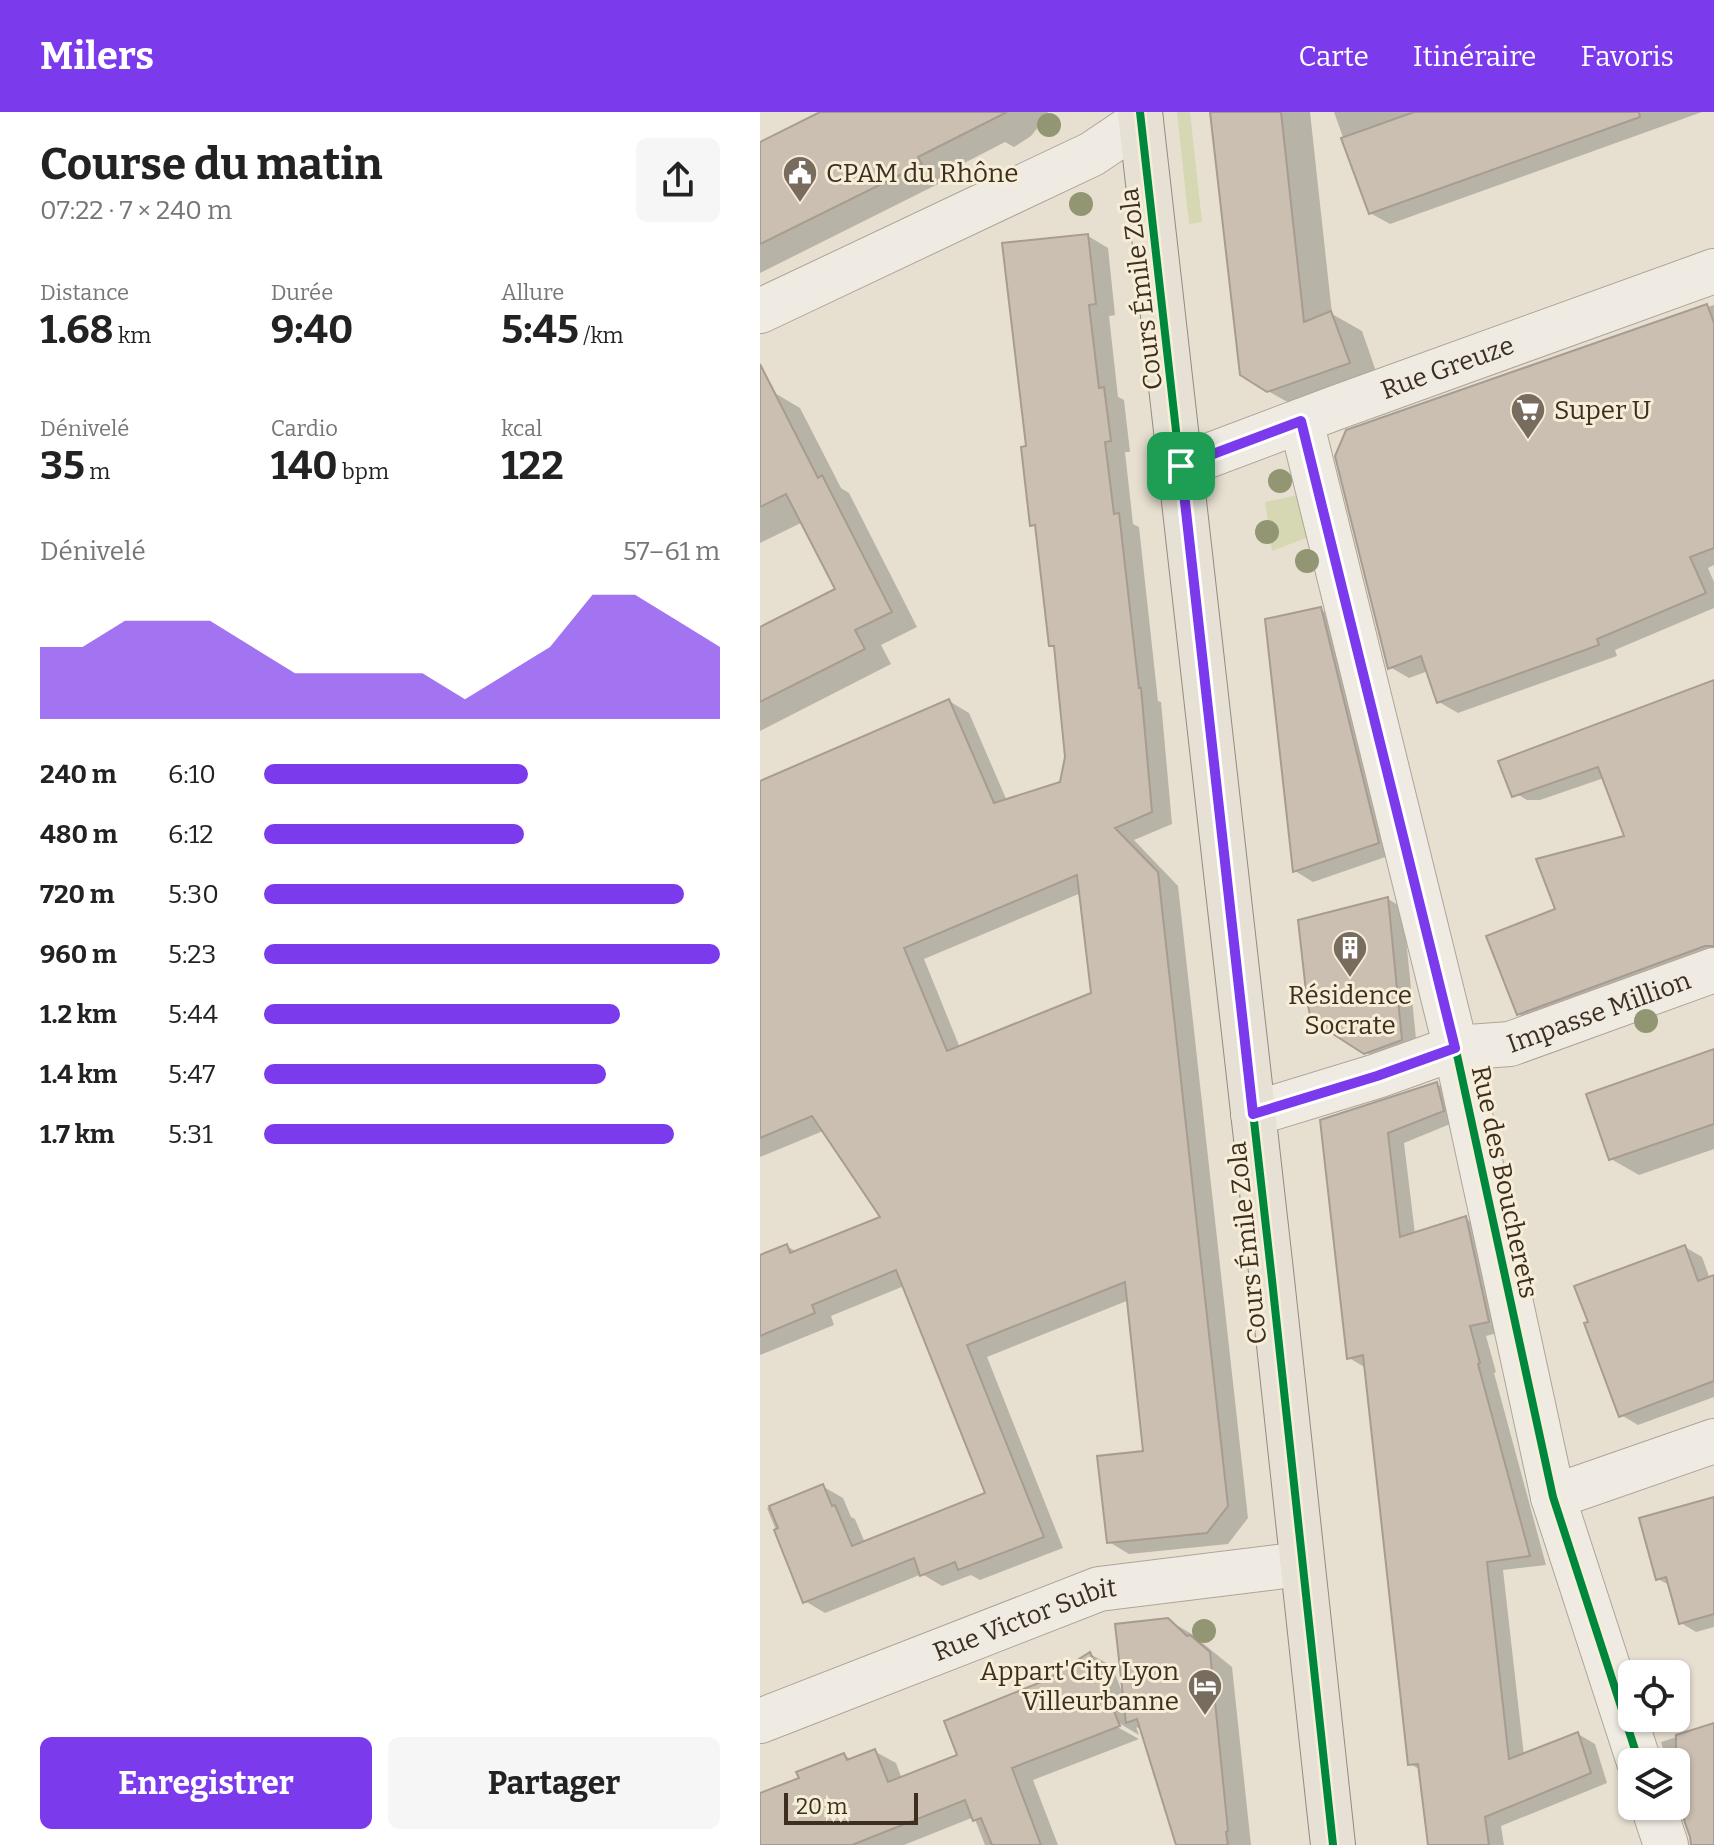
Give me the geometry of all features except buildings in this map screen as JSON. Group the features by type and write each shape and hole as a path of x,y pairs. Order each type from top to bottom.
{"main road":[{"name":"Cours Émile Zola","path":"1140,117 1333,1845"}],"street":[{"path":"760,311 1092,154 1140,117"},
{"name":"Rue Greuze","path":"1181,466 1714,271"},
{"name":"Rue des Boucherets","path":"1301,421 1455,1048 1553,1497 1634,1748"},
{"name":"Impasse Million","path":"1253,1114 1455,1048 1510,1044 1714,970"},
{"path":"1553,1497 1714,1441"},
{"name":"Rue Victor Subit","path":"760,1721 1099,1589 1301,1564"},
{"path":"1658,1820 1666,1845"}],"green space":[{"path":"1177,112 1190,112 1202,222 1189,224"},
{"path":"1302,494 1314,535 1272,551 1265,502"}],"cycle path":[{"path":"1140,112 1333,1845"},
{"path":"1301,421 1454,1041 1553,1497 1634,1748"}],"place":[{"name":"CPAM du Rhône","path":"800,204"},
{"name":"Super U","path":"1528,441"},
{"name":"Résidence Socrate","path":"1350,979"},
{"name":"Appart'City Lyon Villeurbanne","path":"1205,1717"}],"route":[{"path":"1301,421 1455,1048 1253,1114 1186,518 1181,466 1301,421"}]}
